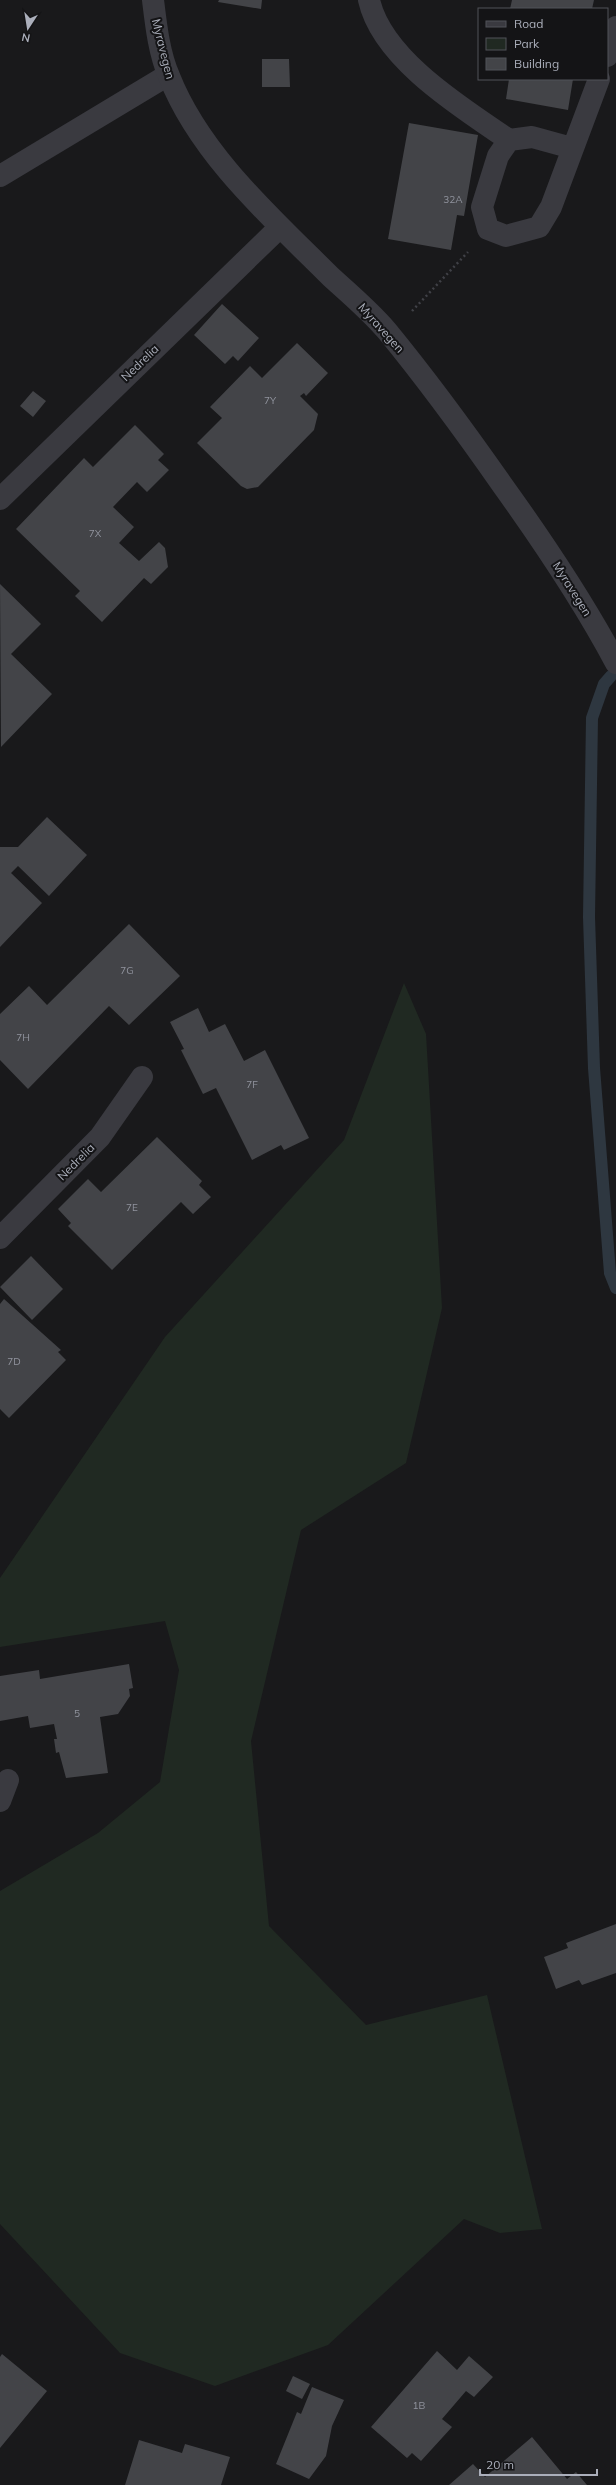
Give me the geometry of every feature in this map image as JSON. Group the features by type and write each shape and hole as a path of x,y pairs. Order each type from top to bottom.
{"street":[{"name":"Myravegen","path":"153,0 156,30 168,75 185,110 221,162 248,194 280,227 385,329 451,412 538,535 599,632 616,663"},
{"path":"369,0 376,19 410,66 509,140 532,138 572,148"},
{"path":"608,53 616,27"},
{"path":"0,176 168,75"},
{"path":"509,140 498,156 482,208 488,229 506,236 538,227 552,207 572,148 599,80"},
{"name":"Nedrelia","path":"0,498 280,227"},
{"name":"Nedrelia","path":"0,1238 100,1137 142,1077"},
{"path":"0,1801 8,1780"}],"path":[{"path":"385,329 407,316 488,229"}],"green space":[{"path":"404,983 426,1034 442,1308 406,1463 301,1530 251,1741 269,1926 366,2025 487,1995 542,2229 500,2233 464,2219 328,2345 215,2386 120,2353 0,2224 0,1891 98,1833 160,1782 179,1670 165,1621 0,1647 0,1578 165,1337 344,1140"}],"building":[{"path":"219,0 262,0 261,9 218,2"},
{"path":"512,0 594,0 592,8 510,8"},
{"path":"262,59 289,59 290,87 262,87"},
{"path":"509,80 573,80 568,110 506,99"},
{"path":"409,123 478,135 464,216 457,215 451,250 388,239"},
{"path":"222,304 259,338 238,361 233,356 225,364 194,335"},
{"path":"297,343 328,373 306,396 304,393 300,396 318,414 314,430 258,487 247,489 241,486 197,443 222,418 210,407 250,366 262,378"},
{"path":"33,391 46,401 33,417 20,406"},
{"path":"135,425 164,454 158,460 169,470 147,492 137,482 113,507 134,527 119,543 139,561 159,542 165,548 168,567 151,584 144,578 102,622 75,596 80,591 16,529 84,458 93,467"},
{"path":"0,584 41,624 11,654 52,694 1,747"},
{"path":"47,817 87,855 49,896 18,866 11,873 42,903 0,947 0,847 18,847"},
{"path":"129,924 180,976 129,1025 109,1006 28,1089 0,1060 0,1014 29,986 47,1005"},
{"path":"198,1008 209,1032 225,1024 244,1061 265,1050 309,1138 284,1150 281,1145 252,1160 216,1088 203,1094 181,1050 184,1049 170,1022"},
{"path":"157,1137 202,1181 199,1185 211,1197 193,1214 181,1202 112,1270 68,1226 71,1223 58,1209 88,1179 101,1192"},
{"path":"31,1256 63,1289 32,1320 0,1287"},
{"path":"4,1299 61,1350 58,1352 66,1360 9,1418 0,1409 0,1304"},
{"path":"129,1664 133,1688 129,1689 130,1696 118,1714 100,1717 108,1773 66,1778 59,1752 56,1753 54,1739 57,1739 54,1724 30,1728 28,1716 0,1721 0,1676 39,1670 40,1679"},
{"path":"616,1924 616,1973 582,1985 579,1980 556,1989 544,1957 568,1948 566,1943"},
{"path":"437,2351 457,2370 469,2356 493,2377 474,2397 466,2391 442,2419 452,2427 421,2461 412,2453 407,2458 371,2427"},
{"path":"2,2354 47,2391 0,2448 0,2357"},
{"path":"293,2376 310,2384 302,2399 286,2391"},
{"path":"312,2387 344,2400 332,2426 326,2456 309,2479 276,2464 297,2412 301,2414"},
{"path":"532,2437 567,2479 576,2472 587,2485 449,2485 473,2464 485,2477"},
{"path":"139,2440 182,2453 185,2444 230,2457 221,2485 125,2485"}],"waterway":[{"path":"611,676 604,684 592,718 589,917 594,1068 610,1273 616,1288"}]}
